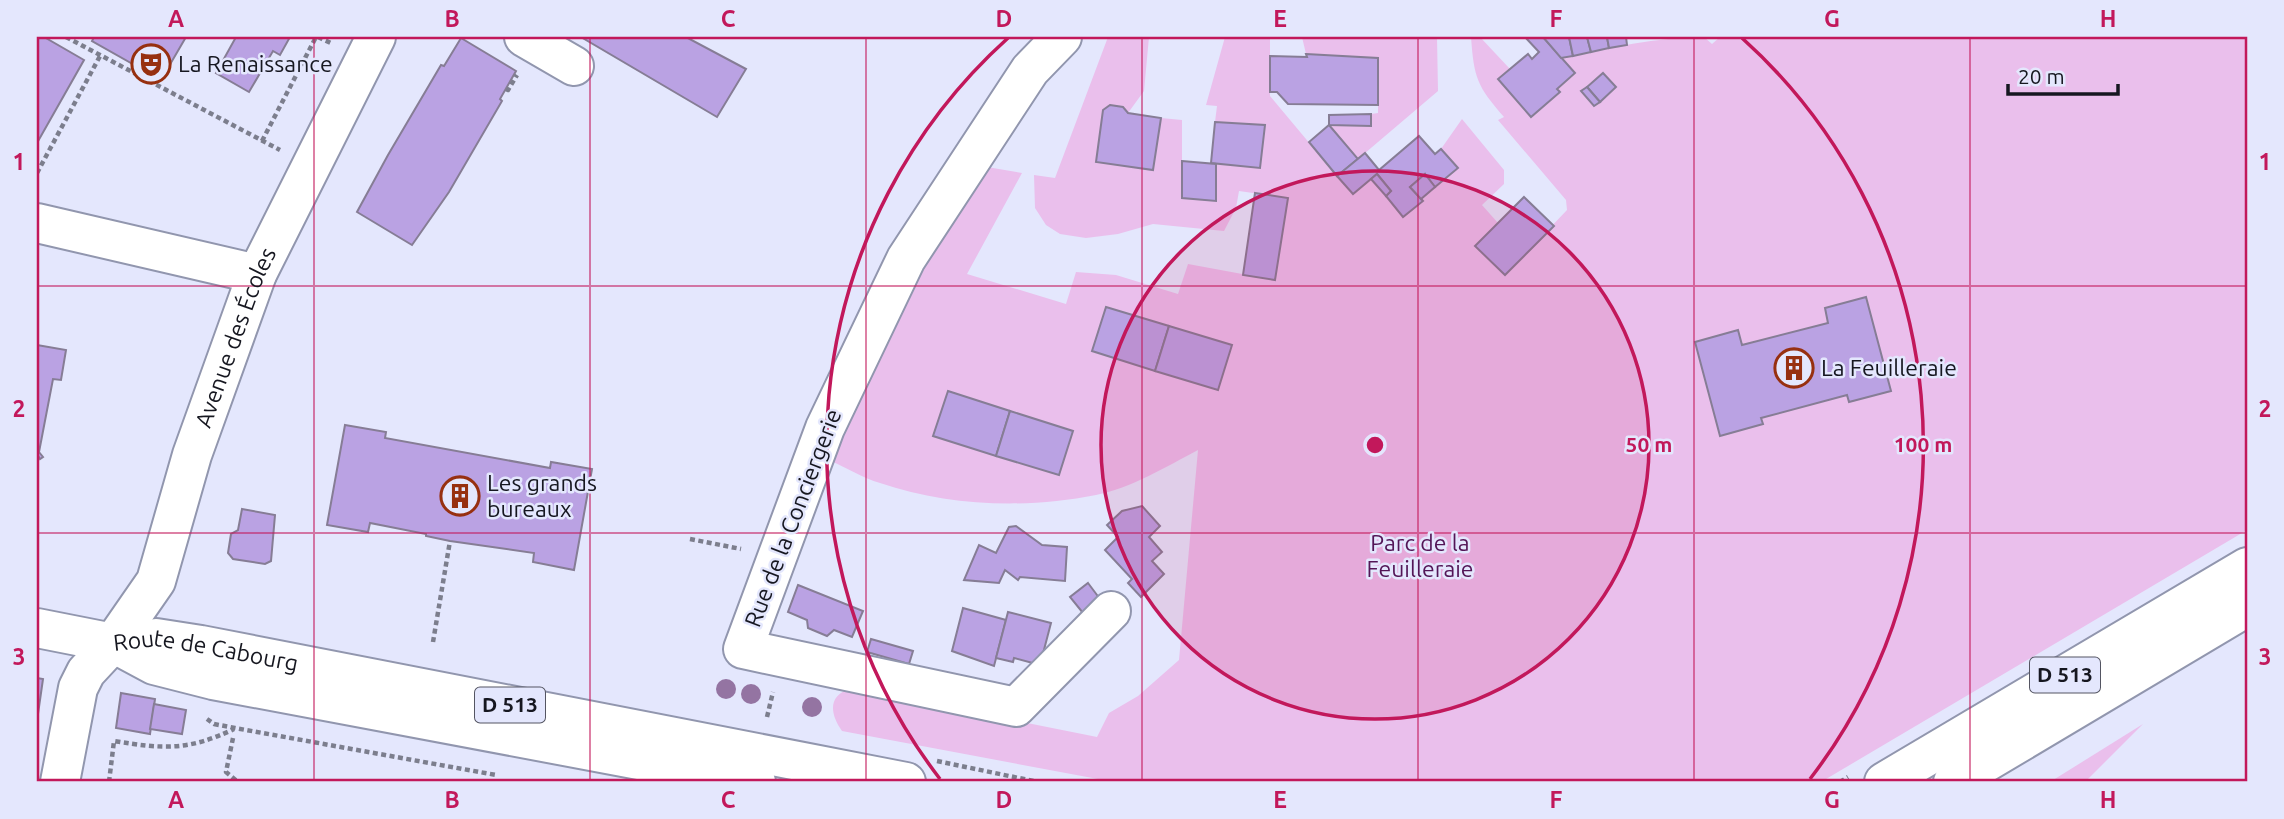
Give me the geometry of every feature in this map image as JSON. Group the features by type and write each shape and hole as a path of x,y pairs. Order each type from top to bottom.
{"main road":[{"name":"Avenue des Écoles","path":"60,782 78,688 86,671 113,643 156,581 192,455 257,274 376,37"},
{"path":"524,37 574,66"},
{"name":"Rue de la Conciergerie","path":"1062,37 1030,70 906,259 825,428 743,649 1016,707 1111,611"},
{"path":"37,223 257,274"},
{"name":"D 513","path":"1884,782 2247,568"},
{"name":"D 513","path":"1953,782 2247,607"},
{"name":"D 513","path":"37,628 113,643"},
{"name":"Route de Cabourg","path":"113,643 156,638 201,645 906,782"},
{"name":"Route de Cabourg","path":"113,643 153,665 213,680 756,782"}],"path":[{"path":"66,37 264,142 318,37"},
{"path":"37,173 100,56"},
{"path":"690,539 748,550"},
{"path":"433,642 450,541"},
{"path":"198,713 214,724 508,777"},
{"path":"109,782 114,741 162,749 207,742 235,728"},
{"path":"233,738 226,772 238,782"}],"green space":[{"name":"Parc de la Feuilleraie","path":"1108,37 1149,37 1144,91 1128,113 1123,107 1110,105 1103,110 1096,162 1153,170 1161,118 1182,120 1182,198 1216,201 1216,164 1260,168 1265,125 1215,122 1217,106 1206,105 1225,37 1270,37 1270,96 1352,194 1371,179 1403,217 1457,168 1441,149 1462,119 1504,170 1504,184 1482,205 1498,223 1475,246 1505,275 1567,210 1566,200 1498,120 1504,117 1478,81 1471,37 1480,37 1510,69 1499,78 1531,116 1560,92 1557,89 1574,74 1561,58 1669,39 1704,37 1712,44 1720,37 2247,37 2247,530 1821,782 1114,782 842,731 835,718 833,706 838,695 852,688 1097,737 1109,713 1138,696 1179,660 1198,450 1148,476 1109,492 1069,499 1015,503 932,497 867,478 831,461 916,278 987,167 1022,173 967,274 1066,304 1076,272 1116,275 1178,294 1188,264 1275,280 1288,198 1239,191 1236,208 1224,231 1153,224 1118,234 1086,238 1060,234 1046,225 1035,208 1034,175 1055,178","holes":["1603,73 1616,87 1594,106 1581,91","1866,297 1891,391 1849,402 1847,395 1761,418 1762,424 1720,435 1742,345 1828,323 1825,308","1106,307 1231,345 1218,390 1093,352","948,392 1073,431 1059,475 934,436"]},
{"path":"1302,37 1437,37 1438,91 1358,159 1329,125 1371,125 1371,114 1378,113 1378,58 1306,54"},
{"path":"2143,724 2085,782 2050,782"}],"building":[{"path":"37,37 44,37 84,60 37,143"},
{"name":"La Renaissance","path":"94,37 186,37 161,80 92,41"},
{"path":"236,37 290,37 280,55 273,51 249,92 216,73"},
{"path":"581,37 686,37 746,69 717,117"},
{"path":"1525,37 1543,37 1575,73 1557,89 1560,92 1531,117 1498,79 1528,54 1532,59 1539,52"},
{"path":"1543,37 1569,37 1573,56 1561,58"},
{"path":"1569,37 1587,37 1591,52 1573,56"},
{"path":"1587,37 1607,37 1609,48 1591,52"},
{"path":"1607,37 1626,37 1627,45 1609,48"},
{"path":"461,38 516,71 500,99 502,101 449,192 412,245 357,212 441,65 444,66"},
{"path":"1306,54 1378,58 1378,105 1288,104 1277,92 1270,92 1270,56 1307,57"},
{"path":"1603,73 1616,87 1600,102 1587,87"},
{"path":"1587,87 1600,102 1594,106 1581,91"},
{"path":"1110,105 1123,107 1128,113 1161,118 1153,170 1096,162 1103,110"},
{"path":"1371,114 1371,126 1329,125 1329,115"},
{"path":"1215,122 1265,125 1260,168 1211,163"},
{"path":"1329,125 1358,159 1337,176 1309,142"},
{"path":"1419,136 1435,154 1441,149 1458,168 1435,187 1425,174 1410,187 1423,201 1403,217 1386,196 1391,191 1377,174 1353,194 1337,176 1365,153 1379,170"},
{"path":"1182,161 1216,164 1216,201 1182,198"},
{"path":"1377,174 1391,191 1386,196 1371,179"},
{"path":"1425,174 1435,187 1421,199 1410,187"},
{"path":"1255,193 1288,198 1275,280 1243,275"},
{"path":"1524,197 1554,226 1505,275 1475,246"},
{"name":"La Feuilleraie","path":"1866,297 1891,391 1849,402 1847,395 1761,418 1763,424 1720,436 1695,342 1738,330 1742,345 1828,323 1825,308"},
{"path":"1106,307 1169,326 1155,371 1092,351"},
{"path":"1169,326 1232,345 1218,390 1155,371"},
{"path":"37,345 66,350 61,380 53,379 39,452 43,457 40,459 37,454"},
{"path":"948,391 1010,411 996,456 933,436"},
{"path":"1010,411 1073,431 1059,475 996,456"},
{"name":"Les grands bureaux","path":"345,425 386,432 385,438 550,468 551,462 592,469 574,570 533,562 534,553 450,541 370,523 368,532 327,525"},
{"path":"1142,506 1160,526 1149,537 1162,552 1152,561 1164,574 1141,597 1128,583 1132,579 1105,550 1118,537 1107,525 1122,511"},
{"path":"242,509 275,515 271,561 265,564 233,559 228,553 231,534 238,530"},
{"path":"1016,526 1042,545 1067,547 1065,581 1020,577 1018,580 1005,570 999,583 964,580 979,545 996,553 1009,527"},
{"path":"1088,583 1100,599 1083,613 1070,597"},
{"path":"798,585 863,611 852,637 834,630 827,636 808,628 807,620 788,612"},
{"path":"963,608 1006,620 994,666 952,651"},
{"path":"1008,612 1051,623 1040,665 1014,658 1013,662 996,658"},
{"path":"871,639 913,651 909,664 867,652"},
{"path":"37,678 43,679 38,714 37,714"},
{"path":"121,693 155,699 150,734 116,728"},
{"path":"154,704 186,710 182,734 150,729"}],"place":[{"name":"La Renaissance","path":"151,64"},
{"name":"La Feuilleraie","path":"1794,368"},
{"name":"Les grands bureaux","path":"460,496"}]}
